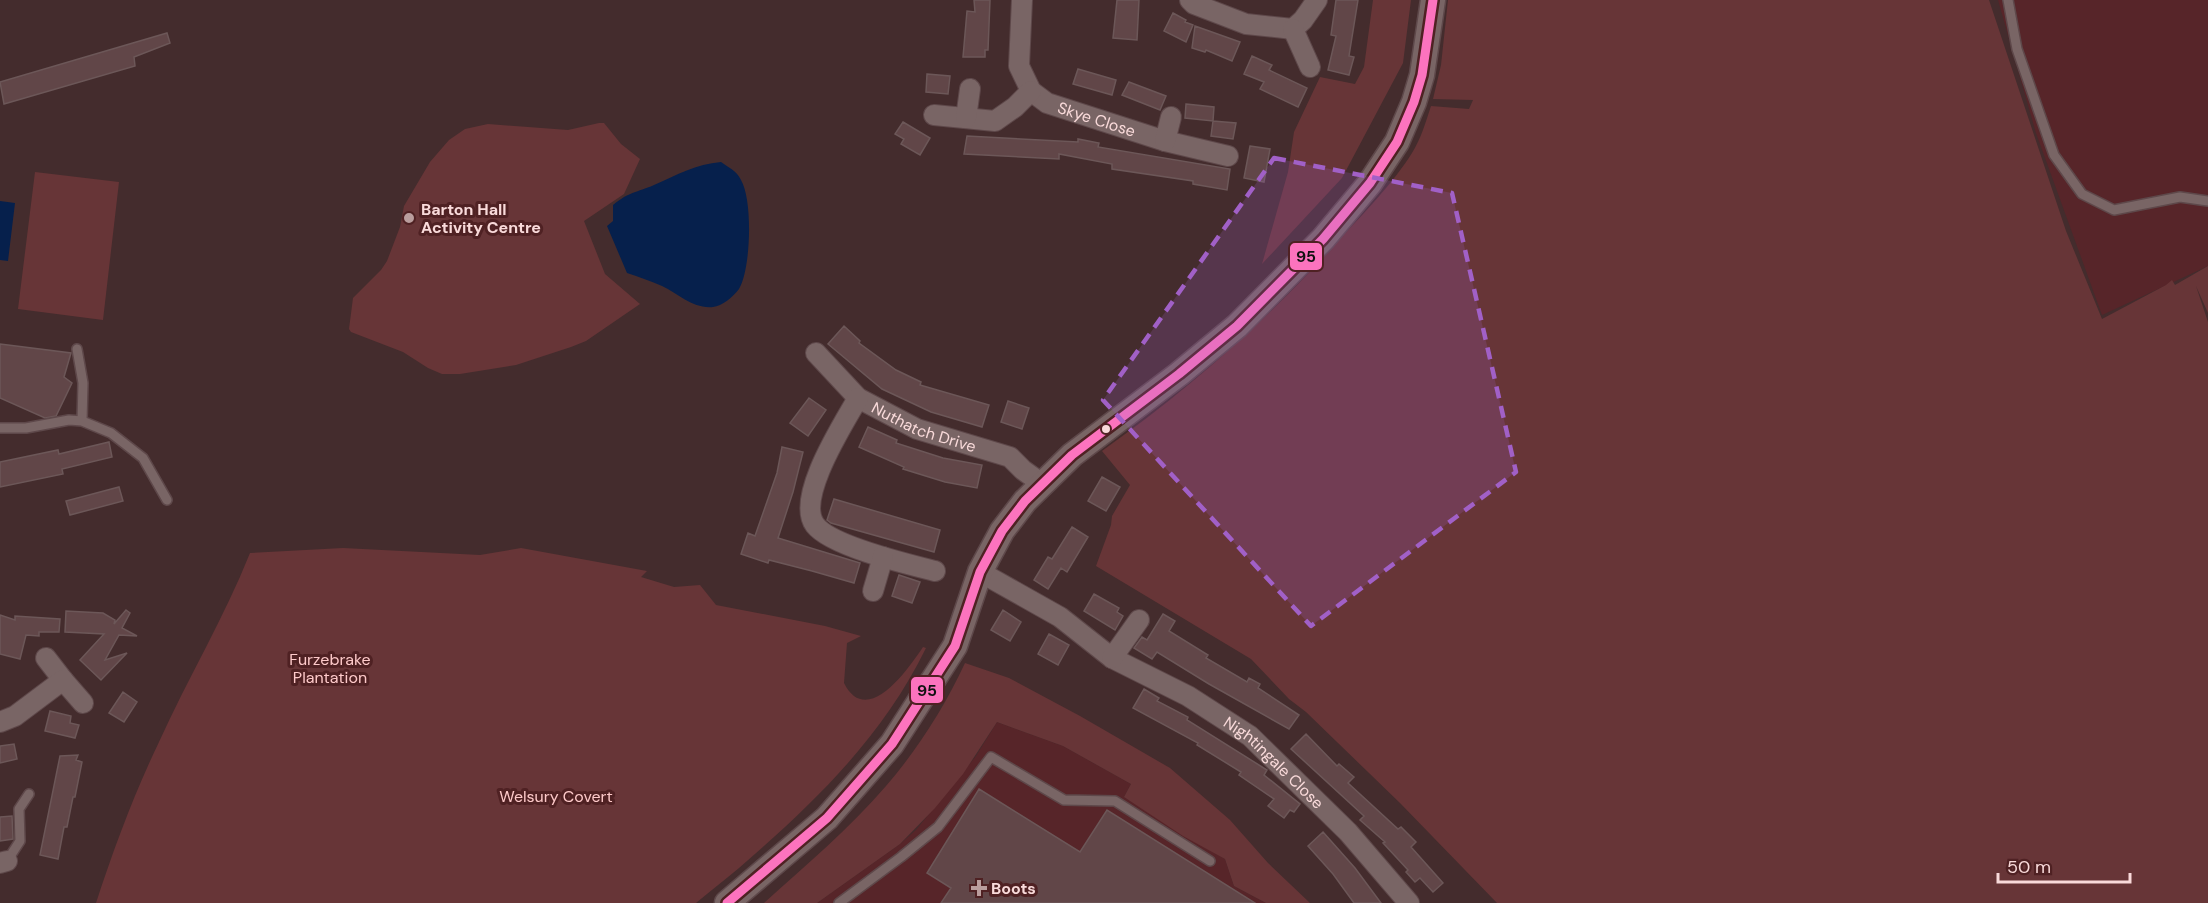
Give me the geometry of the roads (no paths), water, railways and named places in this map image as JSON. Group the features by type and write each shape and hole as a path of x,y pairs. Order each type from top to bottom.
{"street":[{"path":"934,115 995,121 1016,107 1031,91 1019,66 1022,0"},
{"path":"1190,0 1194,4 1246,24 1293,28 1303,20 1317,0"},
{"path":"727,903 827,818 892,744 955,646 980,572 1002,531 1041,483 1072,455 1172,380 1236,326 1309,254 1357,200 1392,150 1410,112 1422,75 1433,0"},
{"path":"1293,28 1310,67"},
{"path":"966,118 970,89"},
{"name":"Skye Close","path":"1031,91 1047,103 1164,141 1228,156"},
{"path":"1164,141 1171,117"},
{"name":"Nuthatch Drive","path":"816,353 858,398 917,429 1010,457 1041,483"},
{"path":"858,398 830,446 818,474 810,504 814,523 825,535 883,557 935,571"},
{"path":"873,591 883,557"},
{"name":"Nightingale Close","path":"980,572 1060,617 1112,658 1188,696 1250,736 1348,832 1409,903"},
{"path":"1112,658 1139,620"},
{"path":"46,658 83,703"},
{"path":"0,722 15,716 63,680"}],"lane":[{"path":"2008,0 2017,49 2054,155 2082,194 2114,210 2180,196 2208,201"},
{"path":"77,349 83,383 82,421"},
{"path":"0,428 26,428 69,420 82,421 111,433 143,458 167,500"},
{"path":"839,903 938,827 991,757 1064,800 1115,801 1210,861"},
{"path":"4,862 20,841 19,810 29,794"}],"water":[{"path":"721,162 737,174 745,190 749,218 748,251 739,289 724,303 706,307 699,306 658,284 627,273 607,226 613,221 613,205 624,197 695,168"},
{"path":"0,201 15,203 8,261 0,260"}],"place":[{"name":"Barton Hall Activity Centre","path":"409,218"},
{"name":"Boots","path":"979,888"}],"park label":[{"name":"Furzebrake Plantation","path":"330,668"},
{"name":"Welsury Covert","path":"556,796"}]}
